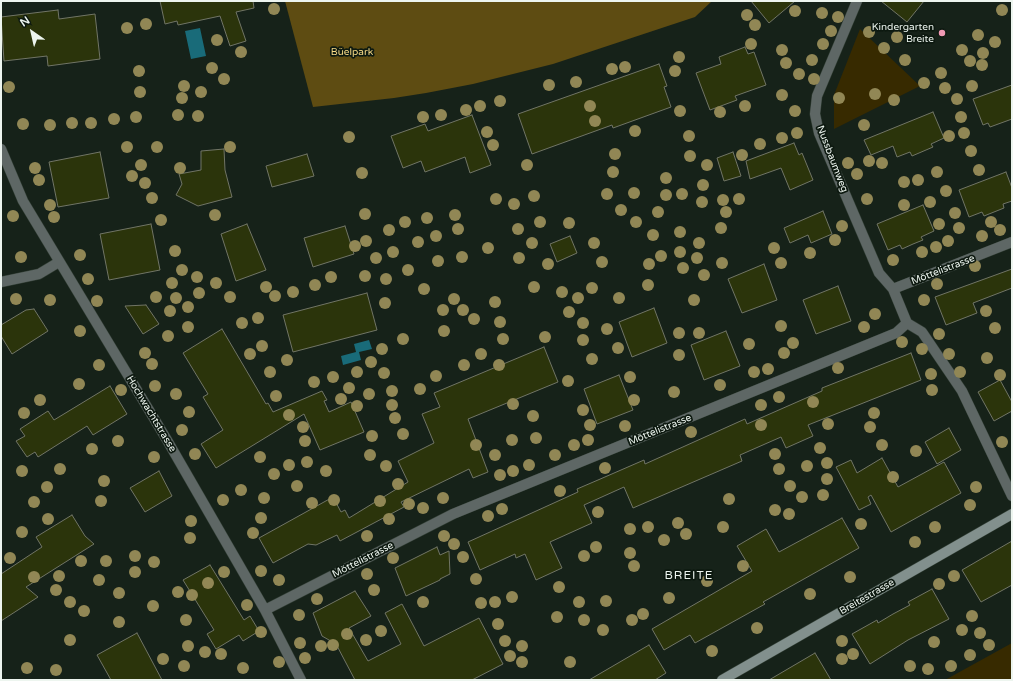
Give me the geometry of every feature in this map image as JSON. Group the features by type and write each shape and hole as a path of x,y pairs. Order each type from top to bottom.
{"main road":[{"name":"Breitestrasse","path":"724,679 1012,514"}],"street":[{"name":"Nussbaumweg","path":"857,1 817,96 815,114 819,133 879,273 893,289"},
{"name":"Hochwachtstrasse","path":"1,149 22,201 167,440 265,610 301,680"},
{"name":"Möttelistrasse","path":"893,289 1012,242"},
{"path":"1,282 38,274 59,262"},
{"path":"893,289 907,322 922,332 962,391 1012,496"},
{"name":"Möttelistrasse","path":"265,610 453,514 896,333 907,322"}],"shaded area":[{"path":"860,29 920,86 834,129 834,95"},
{"path":"1012,643 1012,680 945,680"}],"green space":[{"name":"Büelpark","path":"285,1 712,1 695,17 553,64 473,84 426,93 313,107"}],"water":[{"path":"200,28 206,56 191,59 185,31"},
{"path":"369,340 372,349 359,352 361,360 343,365 341,356 356,352 354,344"}],"building":[{"path":"160,1 253,1 254,8 236,12 246,41 230,46 220,16 178,25 177,21 165,24"},
{"path":"751,1 795,1 769,23"},
{"name":"Kindergarten Breite","path":"881,1 924,1 907,22"},
{"path":"58,10 59,19 95,14 100,59 48,66 47,56 4,61 1,17"},
{"path":"745,47 748,54 754,52 766,85 735,96 737,100 710,110 696,73 721,64 719,57"},
{"path":"659,64 667,86 664,87 671,107 613,128 612,125 532,154 518,114"},
{"path":"1012,85 1012,119 990,127 988,123 983,125 973,99"},
{"path":"933,112 944,138 931,144 933,147 912,156 910,152 897,157 893,146 871,155 864,140"},
{"path":"472,115 491,165 470,173 465,157 425,172 421,161 403,168 391,136 425,124 428,131"},
{"path":"794,143 799,155 802,153 813,180 790,190 781,168 750,179 746,161"},
{"path":"224,149 225,170 232,197 198,206 176,195 182,184 179,174 201,170 201,151"},
{"path":"100,152 109,198 58,207 49,162"},
{"path":"733,152 741,176 724,181 717,158"},
{"path":"307,154 314,176 272,187 266,166"},
{"path":"1006,172 1012,188 1012,201 1003,204 1004,208 984,216 982,212 969,217 959,190"},
{"path":"923,205 934,231 921,237 923,240 902,249 900,245 888,250 877,224"},
{"path":"823,211 832,234 811,243 808,235 790,243 784,228"},
{"path":"151,224 160,270 109,280 100,234"},
{"path":"247,224 266,270 236,281 221,234"},
{"path":"345,226 354,254 313,267 304,238"},
{"path":"570,236 577,253 557,262 550,244"},
{"path":"764,264 777,300 742,313 728,279"},
{"path":"1012,269 1012,288 973,303 977,313 946,325 935,297"},
{"path":"838,286 851,321 816,334 803,300"},
{"path":"367,293 377,330 293,352 283,315"},
{"path":"146,305 159,324 143,334 125,306"},
{"path":"654,308 667,343 632,357 619,322"},
{"path":"34,309 48,331 12,354 1,336 1,325 26,310"},
{"path":"222,329 266,404 268,403 273,412 322,391 327,400 324,401 329,412 351,402 364,432 320,450 304,414 216,468 201,444 223,430 203,397 208,394 183,353"},
{"path":"726,331 740,366 704,380 691,345"},
{"path":"544,347 558,382 468,419 488,472 473,478 469,469 401,502 404,507 340,541 337,535 316,545 308,544 273,563 259,538 333,497 341,512 345,510 349,518 408,482 398,461 434,443 422,414 440,407 434,393"},
{"path":"911,353 921,380 808,425 813,436 786,448 781,437 740,455 742,461 633,508 624,487 584,505 592,523 550,542 562,568 536,580 525,554 516,558 515,554 480,570 468,542 578,492 577,489 644,460 645,464 745,419 747,424 822,391 822,388"},
{"path":"619,375 633,410 597,424 584,389"},
{"path":"1000,380 1012,402 1012,411 994,421 978,392"},
{"path":"110,386 127,414 93,435 87,426 38,457 35,452 27,457 16,441 25,436 20,429 48,411 54,420"},
{"path":"949,428 961,450 937,464 925,442"},
{"path":"882,458 898,487 944,462 961,493 891,532 871,495 868,497 871,504 859,510 836,467 851,460 857,473"},
{"path":"159,471 172,496 145,512 130,488"},
{"path":"72,515 85,536 94,544 26,587 38,597 1,621 1,574 42,547 36,537"},
{"path":"842,518 859,548 763,602 765,604 695,643 690,635 664,650 652,629 752,571 737,546 766,529 779,552"},
{"path":"1012,541 1012,585 981,602 962,570"},
{"path":"437,547 440,555 449,551 450,574 406,596 395,568"},
{"path":"210,565 244,620 250,616 259,631 243,641 239,635 216,649 207,634 214,630 183,580"},
{"path":"932,589 949,619 908,640 870,664 852,634 877,620 878,623 910,605 908,602"},
{"path":"355,591 371,616 349,628 368,661 401,644 385,613 402,604 424,646 479,618 503,664 472,680 355,680 336,644 322,636 313,613"},
{"path":"137,633 162,680 111,680 97,655"},
{"path":"649,645 666,673 655,680 589,680"},
{"path":"815,653 831,680 769,680"}],"place":[{"name":"Kindergarten Breite","path":"942,33"}],"district":[{"name":"BREITE","path":"689,576"}]}
